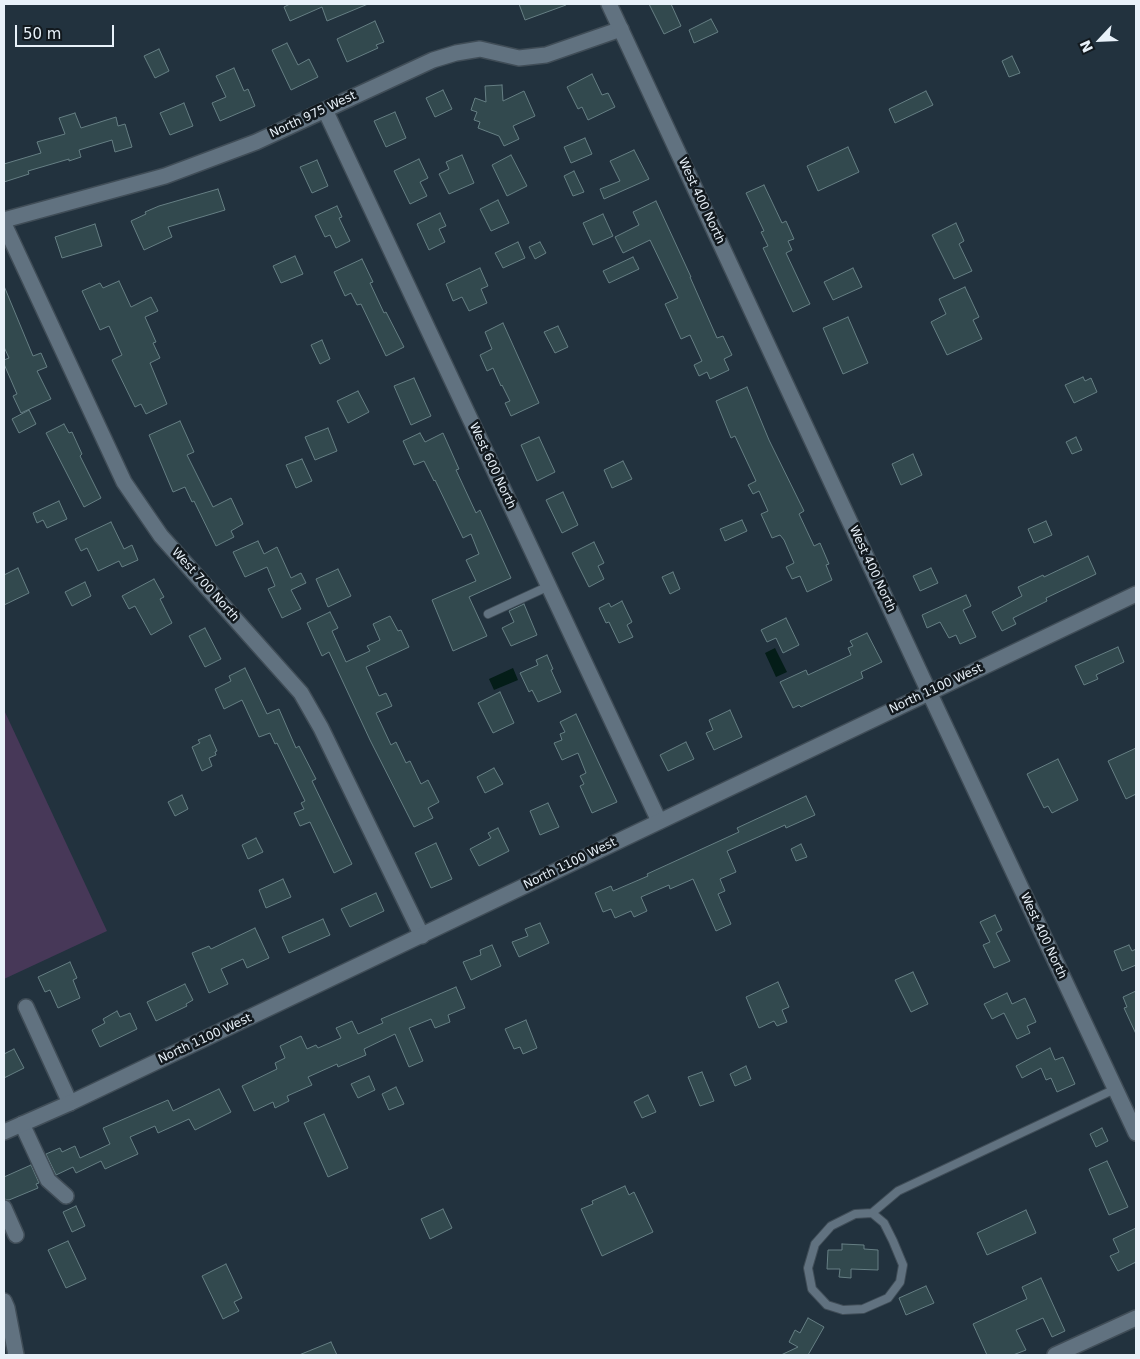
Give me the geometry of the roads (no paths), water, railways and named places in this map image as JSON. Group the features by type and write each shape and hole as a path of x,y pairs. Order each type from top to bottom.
{"street":[{"name":"West 400 North","path":"609,4 1136,1133"},
{"name":"North 975 West","path":"4,220 165,176 256,142 433,60 456,53 480,49 519,58 546,55 621,29"},
{"name":"West 600 North","path":"325,110 659,821"},
{"name":"West 700 North","path":"4,224 124,482 161,536 302,693 321,728 422,936"},
{"name":"North 1100 West","path":"4,1132 70,1103 422,936 1136,594"},
{"path":"26,1007 70,1103"},
{"path":"22,1124 48,1180 66,1196"},
{"path":"4,1208 16,1235"},
{"path":"4,1301 16,1355"},
{"path":"1055,1355 1136,1318"}],"lane":[{"path":"488,614 548,586"},
{"path":"872,1213 884,1223 894,1241 903,1265 900,1282 888,1298 863,1309 843,1310 827,1305 812,1289 808,1268 815,1244 831,1226 855,1214 872,1213 898,1191 1115,1088"}]}
